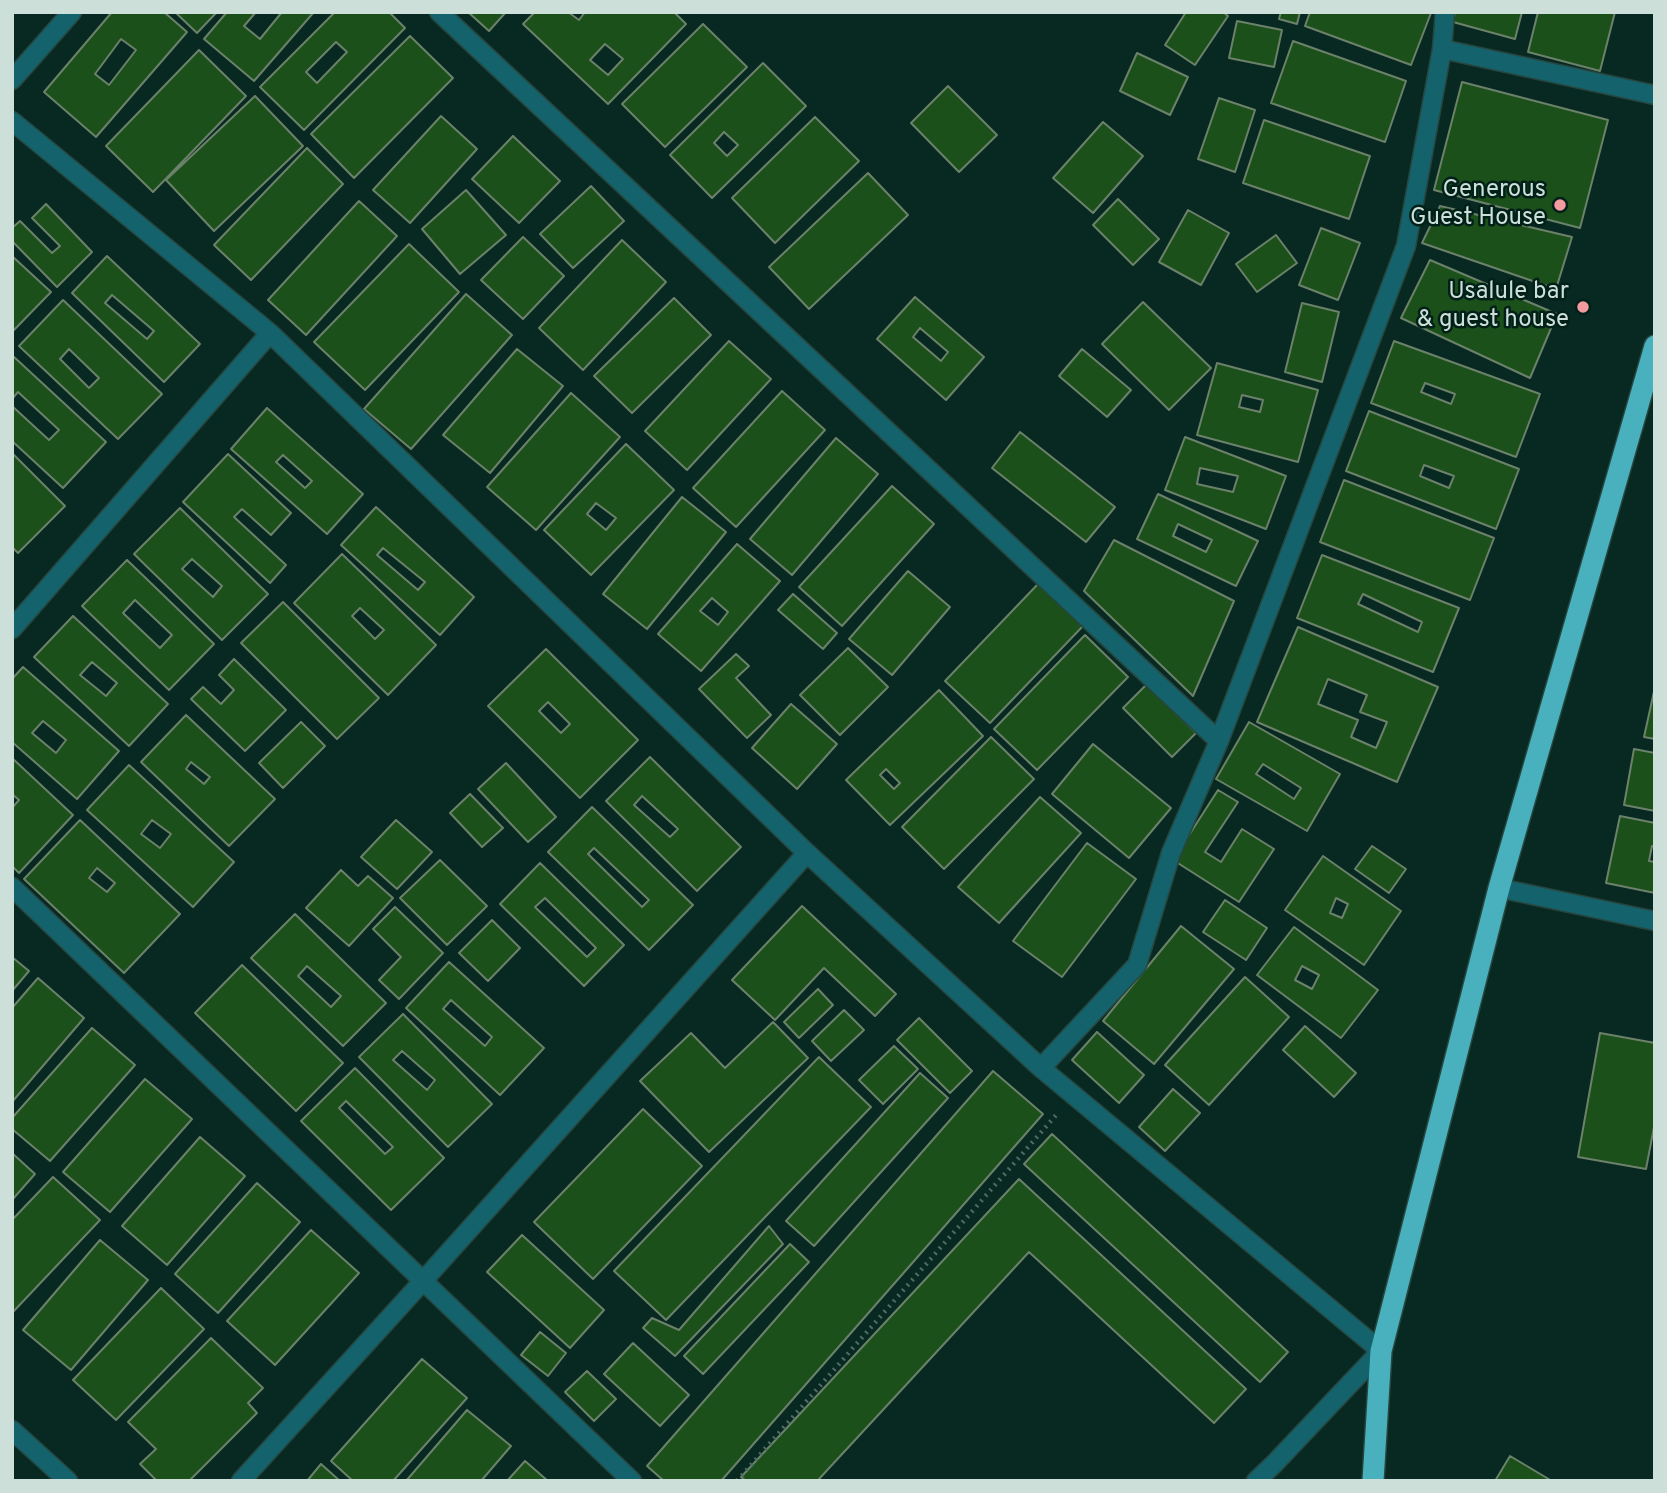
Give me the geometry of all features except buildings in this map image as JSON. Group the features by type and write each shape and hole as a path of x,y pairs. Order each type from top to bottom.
{"highway":[{"path":"1373,1481 1381,1351 1499,888 1655,346"}],"street":[{"path":"12,80 72,12"},
{"path":"439,12 1219,741"},
{"path":"1041,1068 1136,965 1171,853 1219,741 1406,246 1442,49 1445,12"},
{"path":"1442,49 1655,95"},
{"path":"12,121 270,333 807,853 1041,1068 1381,1351 1256,1481"},
{"path":"12,629 270,333"},
{"path":"241,1481 807,853"},
{"path":"12,887 632,1481"},
{"path":"1499,888 1655,921"},
{"path":"12,1430 68,1481"}],"path":[{"path":"737,1481 1073,1095"}],"place":[{"name":"Generous Guest House","path":"1560,205"},
{"name":"Usalule bar & guest house","path":"1583,307"}]}
